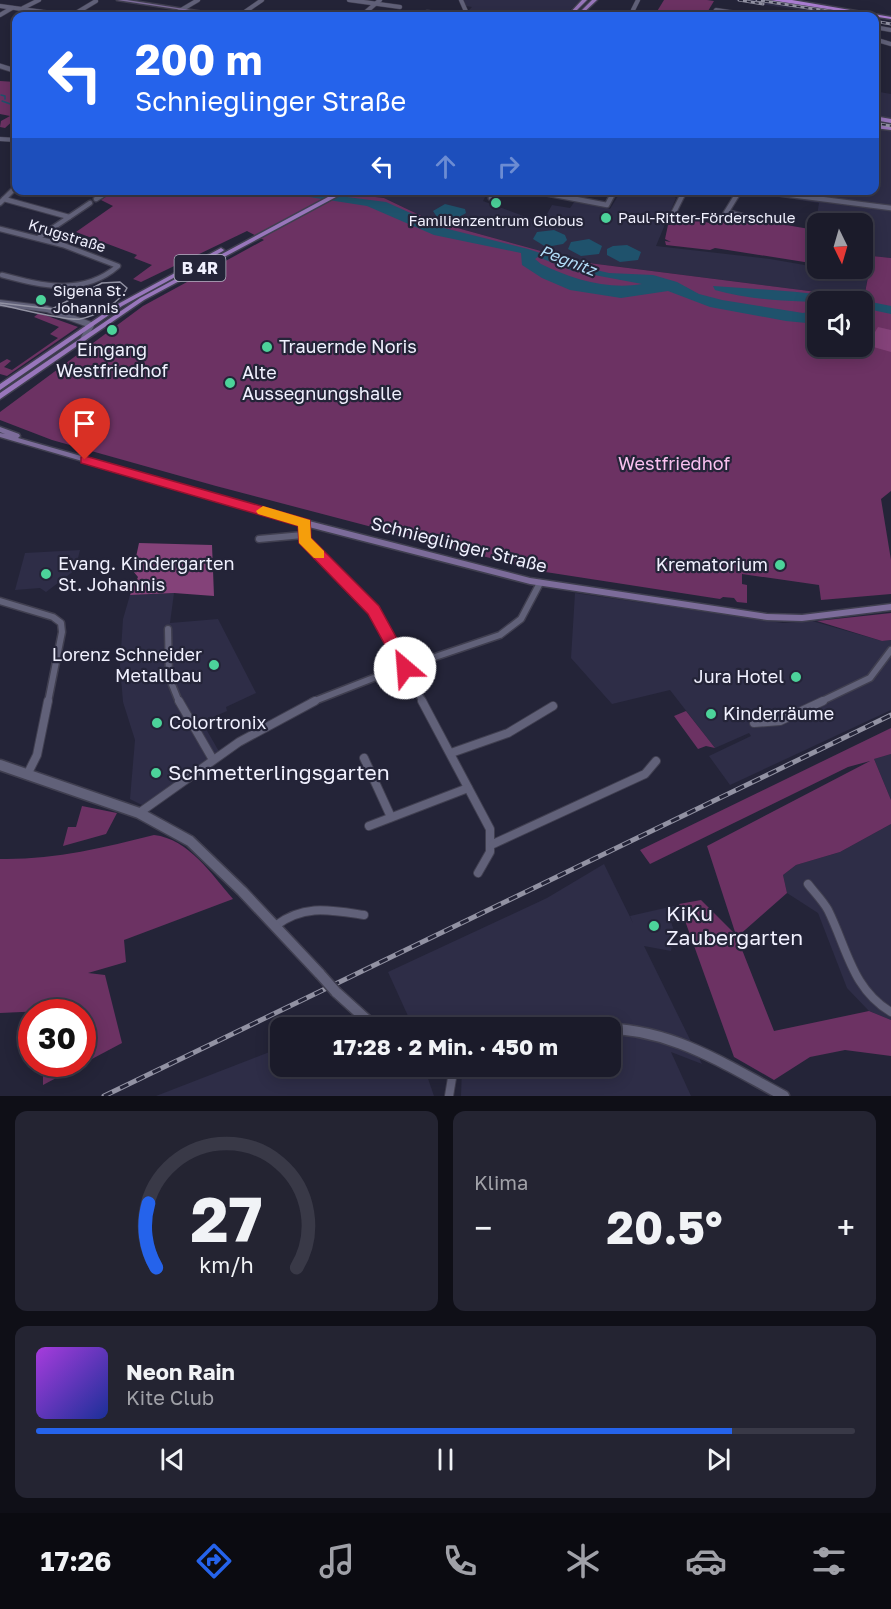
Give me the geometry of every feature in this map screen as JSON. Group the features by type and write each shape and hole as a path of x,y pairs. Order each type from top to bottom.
{"highway":[{"path":"772,0 824,5"},
{"path":"784,0 824,5"},
{"path":"799,0 867,12"},
{"path":"807,0 824,5"}],"main road":[{"path":"118,0 192,12"},
{"path":"573,12 585,0"},
{"path":"582,12 595,0"},
{"name":"B 4R","path":"0,397 142,299 326,195"},
{"name":"B 4R","path":"0,388 142,292 336,195"},
{"name":"Schnieglinger Straße","path":"0,429 30,443"},
{"name":"Schnieglinger Straße","path":"0,435 305,523 540,583 775,618 802,618 891,607"}],"street":[{"path":"23,9 39,0"},
{"path":"178,12 198,0"},
{"path":"245,12 262,0"},
{"path":"349,0 400,7"},
{"path":"366,12 380,0"},
{"path":"78,12 96,1"},
{"path":"0,6 44,12"},
{"path":"0,15 13,7"},
{"path":"715,12 716,10 729,12"},
{"path":"880,28 891,30"},
{"path":"0,66 10,69"},
{"path":"0,194 4,199 69,217"},
{"path":"553,195 607,206 612,195"},
{"path":"673,214 682,195"},
{"path":"737,195 725,214 753,219"},
{"path":"791,195 891,208"},
{"path":"96,199 101,196"},
{"path":"38,238 90,203"},
{"name":"Krugstraße","path":"0,229 38,238 113,263 118,267 84,284 60,287 1,275"},
{"path":"0,303 48,310 91,325 84,338"},
{"path":"305,523 303,535 306,542 374,610 490,829 493,844 490,856 478,873"},
{"path":"259,539 303,535"},
{"path":"139,813 212,758 303,706 500,635 517,625 527,613 540,583"},
{"path":"0,601 53,617 61,623 62,632 37,755 27,775"},
{"path":"168,629 171,638 168,664 171,684 212,758"},
{"path":"754,723 780,721 870,678 891,651"},
{"path":"451,753 508,733 513,727 545,714 553,706"},
{"path":"364,758 391,818"},
{"path":"493,844 645,774 656,761"},
{"path":"0,765 139,813 200,848 336,992 364,1017"},
{"path":"369,826 468,788"},
{"path":"808,884 827,909 865,994 878,1006 891,1012"},
{"path":"275,926 287,915 303,910 322,908 364,915"},
{"path":"621,1027 631,1027 672,1037 777,1094"},
{"path":"449,1096 452,1077"}],"shaded area":[{"path":"463,0 580,0 568,12 488,12 469,10 472,7 466,6"},
{"path":"734,0 763,0 840,12 811,12"},
{"path":"879,92 891,94 891,122 879,120"},
{"path":"879,124 891,126 891,258 873,256 873,213 817,213 819,203 766,195 879,195"},
{"path":"357,195 486,195 483,201 542,223 552,205 570,208 575,201 610,209 619,195 667,195 676,198 656,246 807,265 807,279 867,279 865,291 809,291 581,262 432,221 384,198"},
{"path":"878,327 891,330 891,352 873,347 873,332"},
{"path":"139,543 212,545 214,596 174,593 130,595 138,577 133,571"},
{"name":"Evang. Kindergarten St. Johannis","path":"80,550 75,570 46,592 40,588 15,590 25,553"},
{"path":"174,593 170,623 218,619 256,693 226,707 227,711 202,722 221,755 144,806 130,799 135,740 123,702 120,665 123,619 130,595"},
{"path":"575,593 783,623 812,621 882,641 891,640 891,710 730,785 709,756 751,736 749,733 715,748 670,690 612,704 571,658"},
{"path":"891,754 891,800 874,759"},
{"path":"891,824 891,1020 869,1011 847,988 818,913 787,893 783,875 796,865 840,852"},
{"path":"604,864 633,923 630,916 678,905 683,919 671,922 674,931 671,951 644,946 702,1064 671,1052 691,1096 461,1096 462,1077 621,1077 621,1017 408,1017 388,972 547,898"},
{"path":"270,1052 270,1077 427,1077 434,1096 156,1096"}],"green space":[{"path":"664,0 714,1 707,12 657,12"},
{"path":"0,81 12,82 12,122 5,128 0,127 1,121 10,116 0,114"},
{"name":"Westfriedhof","path":"109,195 357,195 384,198 432,221 581,262 809,291 807,291 807,357 873,357 873,291 865,291 868,279 873,279 873,256 891,258 891,491 881,499 891,560 891,594 821,600 819,585 742,574 742,584 747,585 747,603 737,602 734,598 720,599 539,571 216,486 52,440 0,420 0,412 143,306 264,240 247,231 141,282 133,279 152,265 134,258 137,255 76,232 113,206 101,200"},
{"path":"674,215 714,224 719,216 727,218 730,215 807,229 807,262 715,248 710,250 666,245 665,241 671,242 665,239 668,225 674,225"},
{"path":"39,313 78,327 7,376 0,374 0,363 7,359 11,361 4,367 12,370 58,338 50,334 59,327 34,317"},
{"path":"891,613 891,640 882,641 817,621"},
{"path":"686,711 715,748 706,746 698,749 674,716"},
{"path":"891,728 891,754 874,759 891,800 891,824 840,852 796,865 783,875 787,893 737,937 774,1031 869,1011 891,1020 891,1056 845,1050 810,1057 774,1080 734,1057 679,904 701,900 736,935 707,846 870,761 848,767 650,864 640,850"},
{"path":"82,806 117,813 106,834 63,846 68,827 76,827"},
{"path":"154,835 167,838 178,843 199,860 233,899 124,940 126,962 88,973 105,975 122,1043 96,1057 96,999 18,999 18,1012 0,1013 0,859 39,858 97,849"},
{"path":"43,1077 58,1077 43,1085"}],"water":[{"path":"297,195 331,195 386,202 444,228 528,249 583,267 609,273 653,275 677,282 699,294 722,300 807,312 807,323 710,307 668,291 621,298 570,290 542,278 522,265 521,253 434,235 367,206","holes":["538,257 573,271 642,284 616,286 577,279 541,264 535,259"]},
{"path":"445,204 465,209 466,213 454,220 437,217 433,211"},
{"path":"554,230 565,235 567,240 563,244 546,247 533,239 537,232"},
{"path":"589,239 602,246 599,254 581,256 568,249 571,242"},
{"path":"627,245 641,252 638,260 620,262 607,255 607,249 613,246"},
{"path":"713,286 807,294 807,302 769,300 715,290"},
{"path":"873,303 891,306 891,314 873,310"}],"waterway":[{"path":"1,95 5,96 5,99"},
{"path":"2,101 12,105"}],"tram line":[{"path":"0,303 52,309 102,283 120,282 127,288 107,308 80,319 0,305"}],"railway":[{"path":"739,0 763,4"},
{"path":"757,0 834,12"},
{"path":"879,22 891,24"},
{"path":"879,124 891,126"},
{"path":"104,1096 891,715"}],"slow traffic":[{"path":"263,511 305,523 304,539 319,555"}],"place":[{"name":"Familienzentrum Globus","path":"496,203"},
{"name":"Paul-Ritter-Förderschule","path":"606,218"},
{"name":"Sigena St. Johannis","path":"41,300"},
{"name":"Eingang Westfriedhof","path":"112,330"},
{"name":"Trauernde Noris","path":"267,347"},
{"name":"Alte Aussegnungshalle","path":"230,383"},
{"name":"Krematorium","path":"780,565"},
{"name":"Evang. Kindergarten St. Johannis","path":"46,574"},
{"name":"Lorenz Schneider Metallbau","path":"214,665"},
{"name":"Jura Hotel","path":"796,677"},
{"name":"Kinderräume","path":"711,714"},
{"name":"Colortronix","path":"157,723"},
{"name":"Schmetterlingsgarten","path":"156,773"},
{"name":"KiKu Zaubergarten","path":"654,926"}],"route":[{"path":"85,460 305,523 304,539 374,610 405,668"}],"water label":[{"name":"Pegnitz","path":"568,260"}]}
